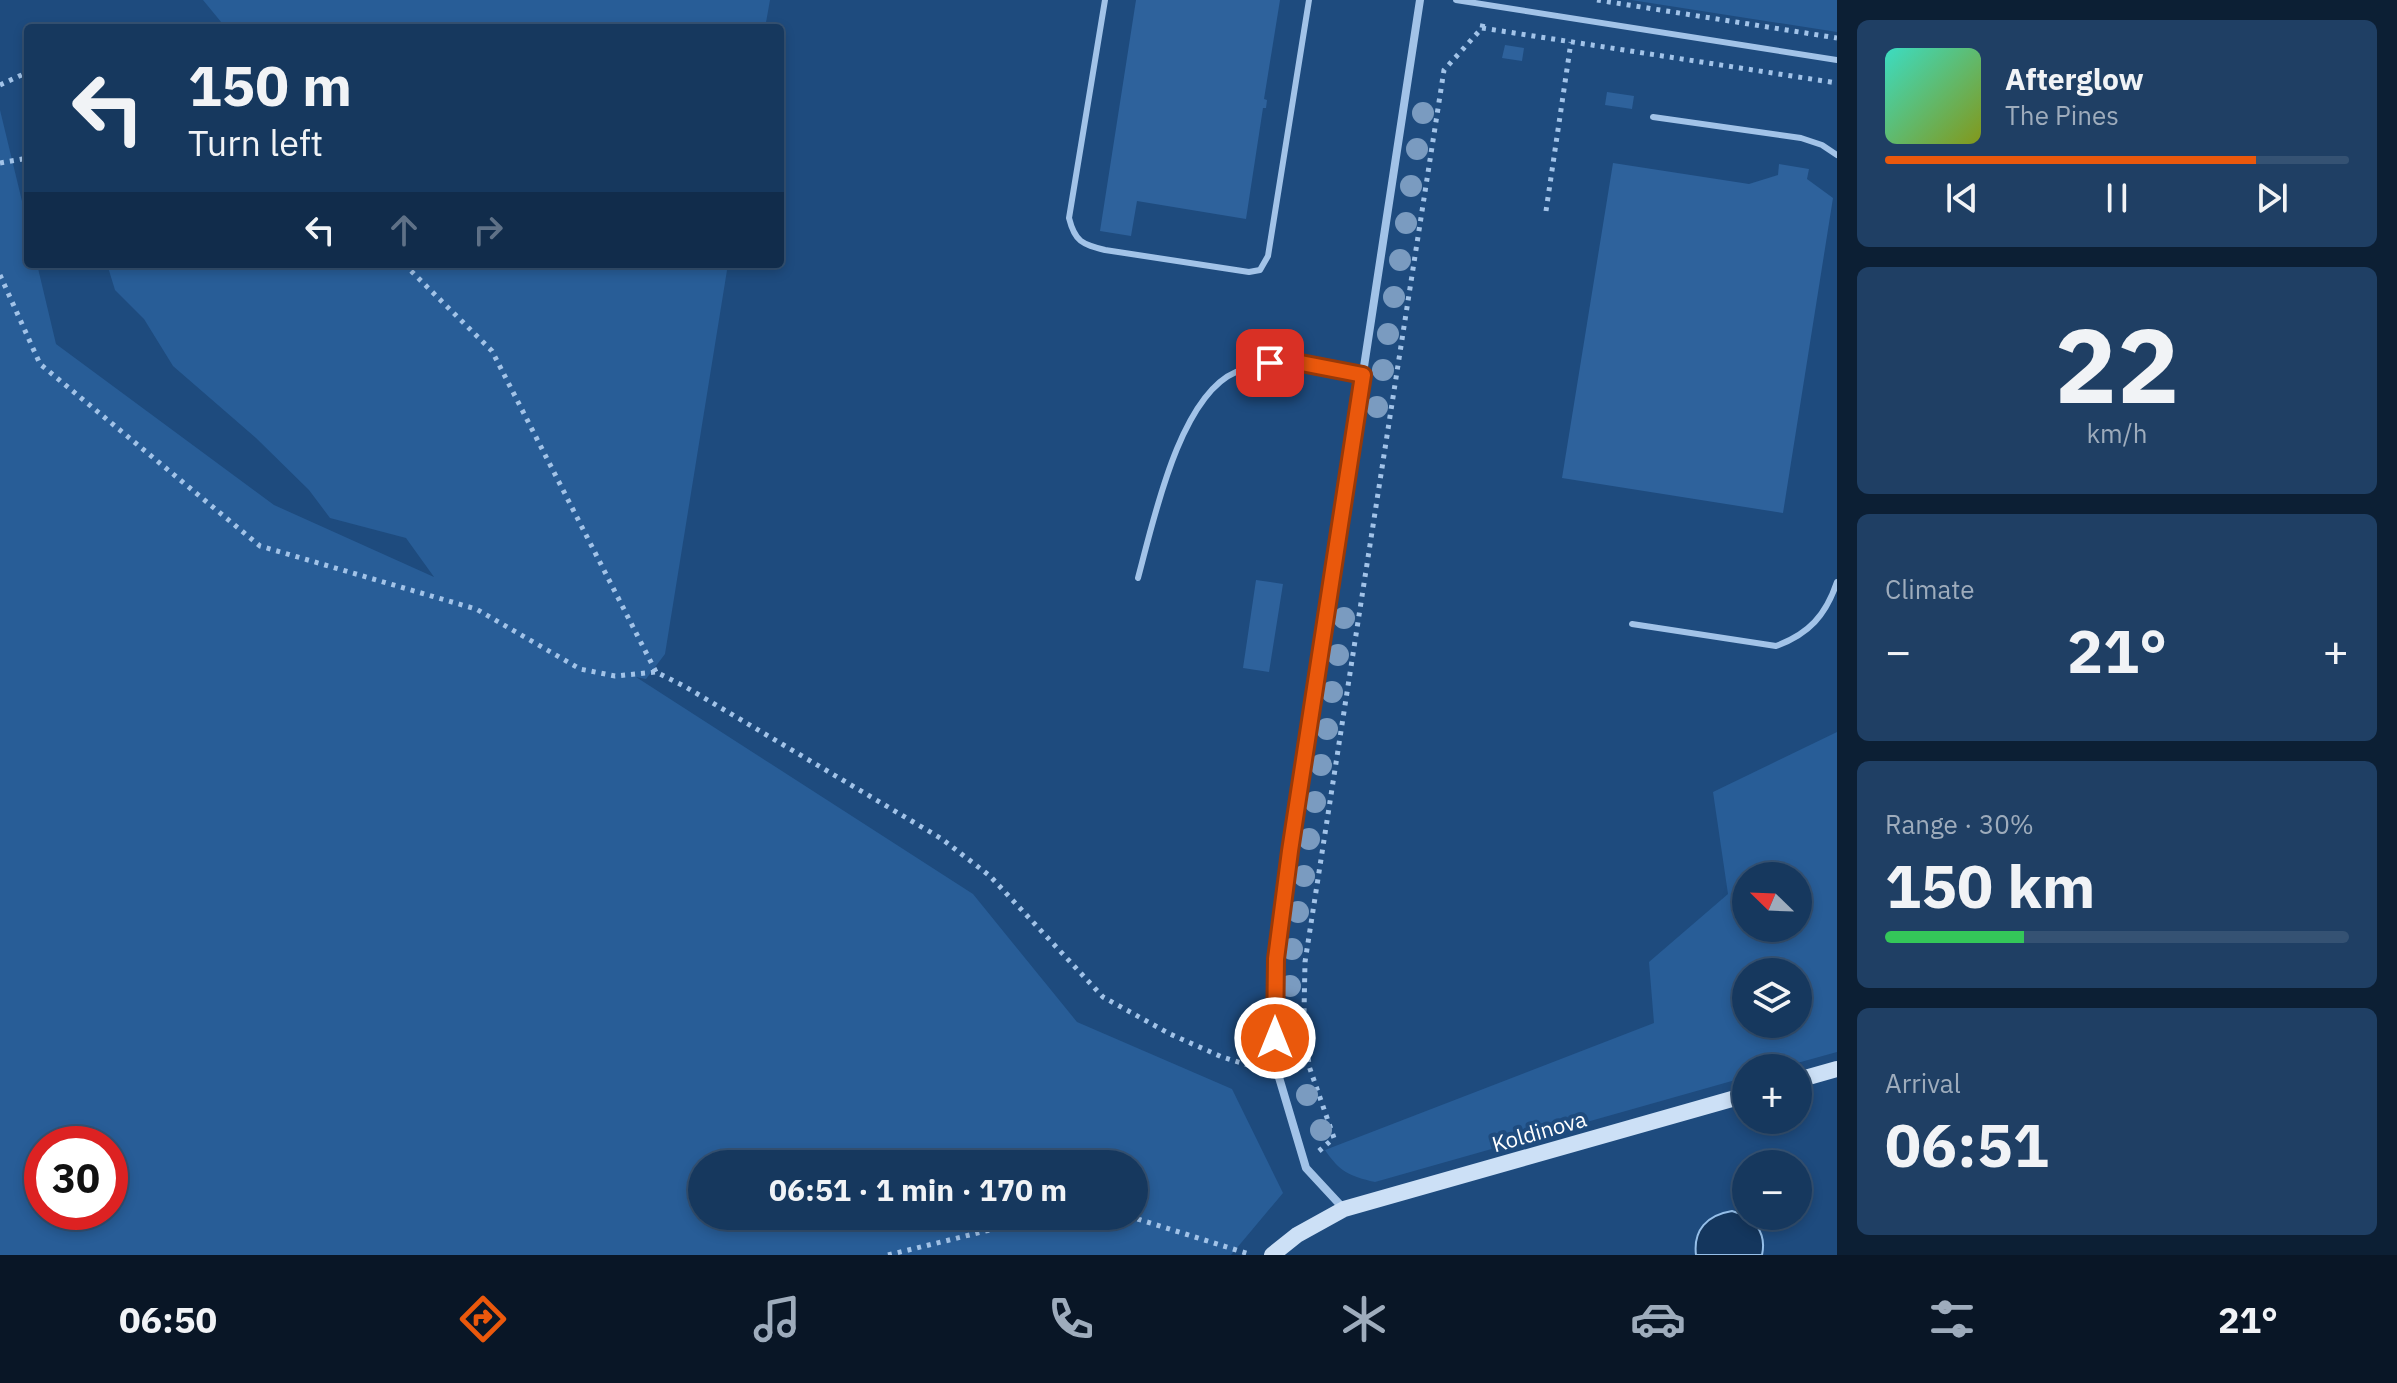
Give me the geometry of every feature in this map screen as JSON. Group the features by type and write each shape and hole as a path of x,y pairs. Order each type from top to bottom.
{"main road":[{"path":"1812,1076 1837,1069"},
{"name":"Koldinova","path":"1272,1255 1297,1235 1344,1209 1732,1099"}],"street":[{"path":"1344,1209 1306,1168 1275,1064 1276,959 1420,0"}],"lane":[{"path":"1105,0 1069,218 1073,235 1086,245 1105,250 1249,272 1260,270 1268,256 1309,0"},
{"path":"1456,0 1837,60"},
{"path":"1653,117 1801,138 1822,145 1837,155"},
{"path":"1138,578 1158,504 1179,445 1192,416 1212,390 1234,372 1270,363 1301,363 1363,375"},
{"path":"1632,624 1776,646 1796,638 1815,624 1830,603 1837,582"}],"path":[{"path":"1597,0 1837,38"},
{"path":"1306,1168 1324,1145 1334,1138 1309,1066 1304,1013 1305,962 1444,70 1482,28 1486,6"},
{"path":"1482,28 1837,83"},
{"path":"1546,211 1571,42"},
{"path":"0,85 24,74"},
{"path":"0,163 24,159"},
{"path":"408,268 492,351 656,672"},
{"path":"0,275 40,364 260,546 476,609 580,669 615,676 656,672 942,839 990,876 1103,997 1170,1034 1222,1057 1248,1065 1275,1064"},
{"path":"1148,1222 1253,1255"},
{"path":"888,1255 990,1230"}],"shaded area":[{"path":"203,0 770,0 766,24 223,24"},
{"path":"1631,0 1837,0 1837,32"},
{"path":"0,110 24,209 24,268 38,268 56,344 274,505 434,577 406,538 330,518 309,490 256,438 173,366 144,319 115,290 108,268 727,268 665,654 646,679 636,677 973,894 1077,1022 1232,1089 1283,1193 1231,1255 0,1255"},
{"path":"1837,732 1837,1052 1812,1059 1812,1054 1732,1054 1732,1081 1375,1182 1341,1168 1325,1150 1654,1023 1649,962 1728,894 1713,792"},
{"path":"1732,1211 1732,1230 1759,1230 1763,1239 1762,1255 1696,1255 1699,1231 1709,1220"}],"building":[{"path":"1136,0 1280,0 1264,99 1267,100 1266,108 1263,108 1246,219 1137,201 1131,236 1100,231"},
{"path":"1505,45 1524,48 1522,61 1502,58"},
{"path":"1607,92 1634,96 1632,109 1605,105"},
{"path":"1613,163 1749,184 1778,175 1779,164 1809,169 1807,179 1833,198 1783,513 1562,478"},
{"path":"1256,580 1283,584 1269,672 1243,668"}],"route":[{"path":"1270,363 1301,363 1363,375 1290,851 1276,959 1275,1038"}]}
